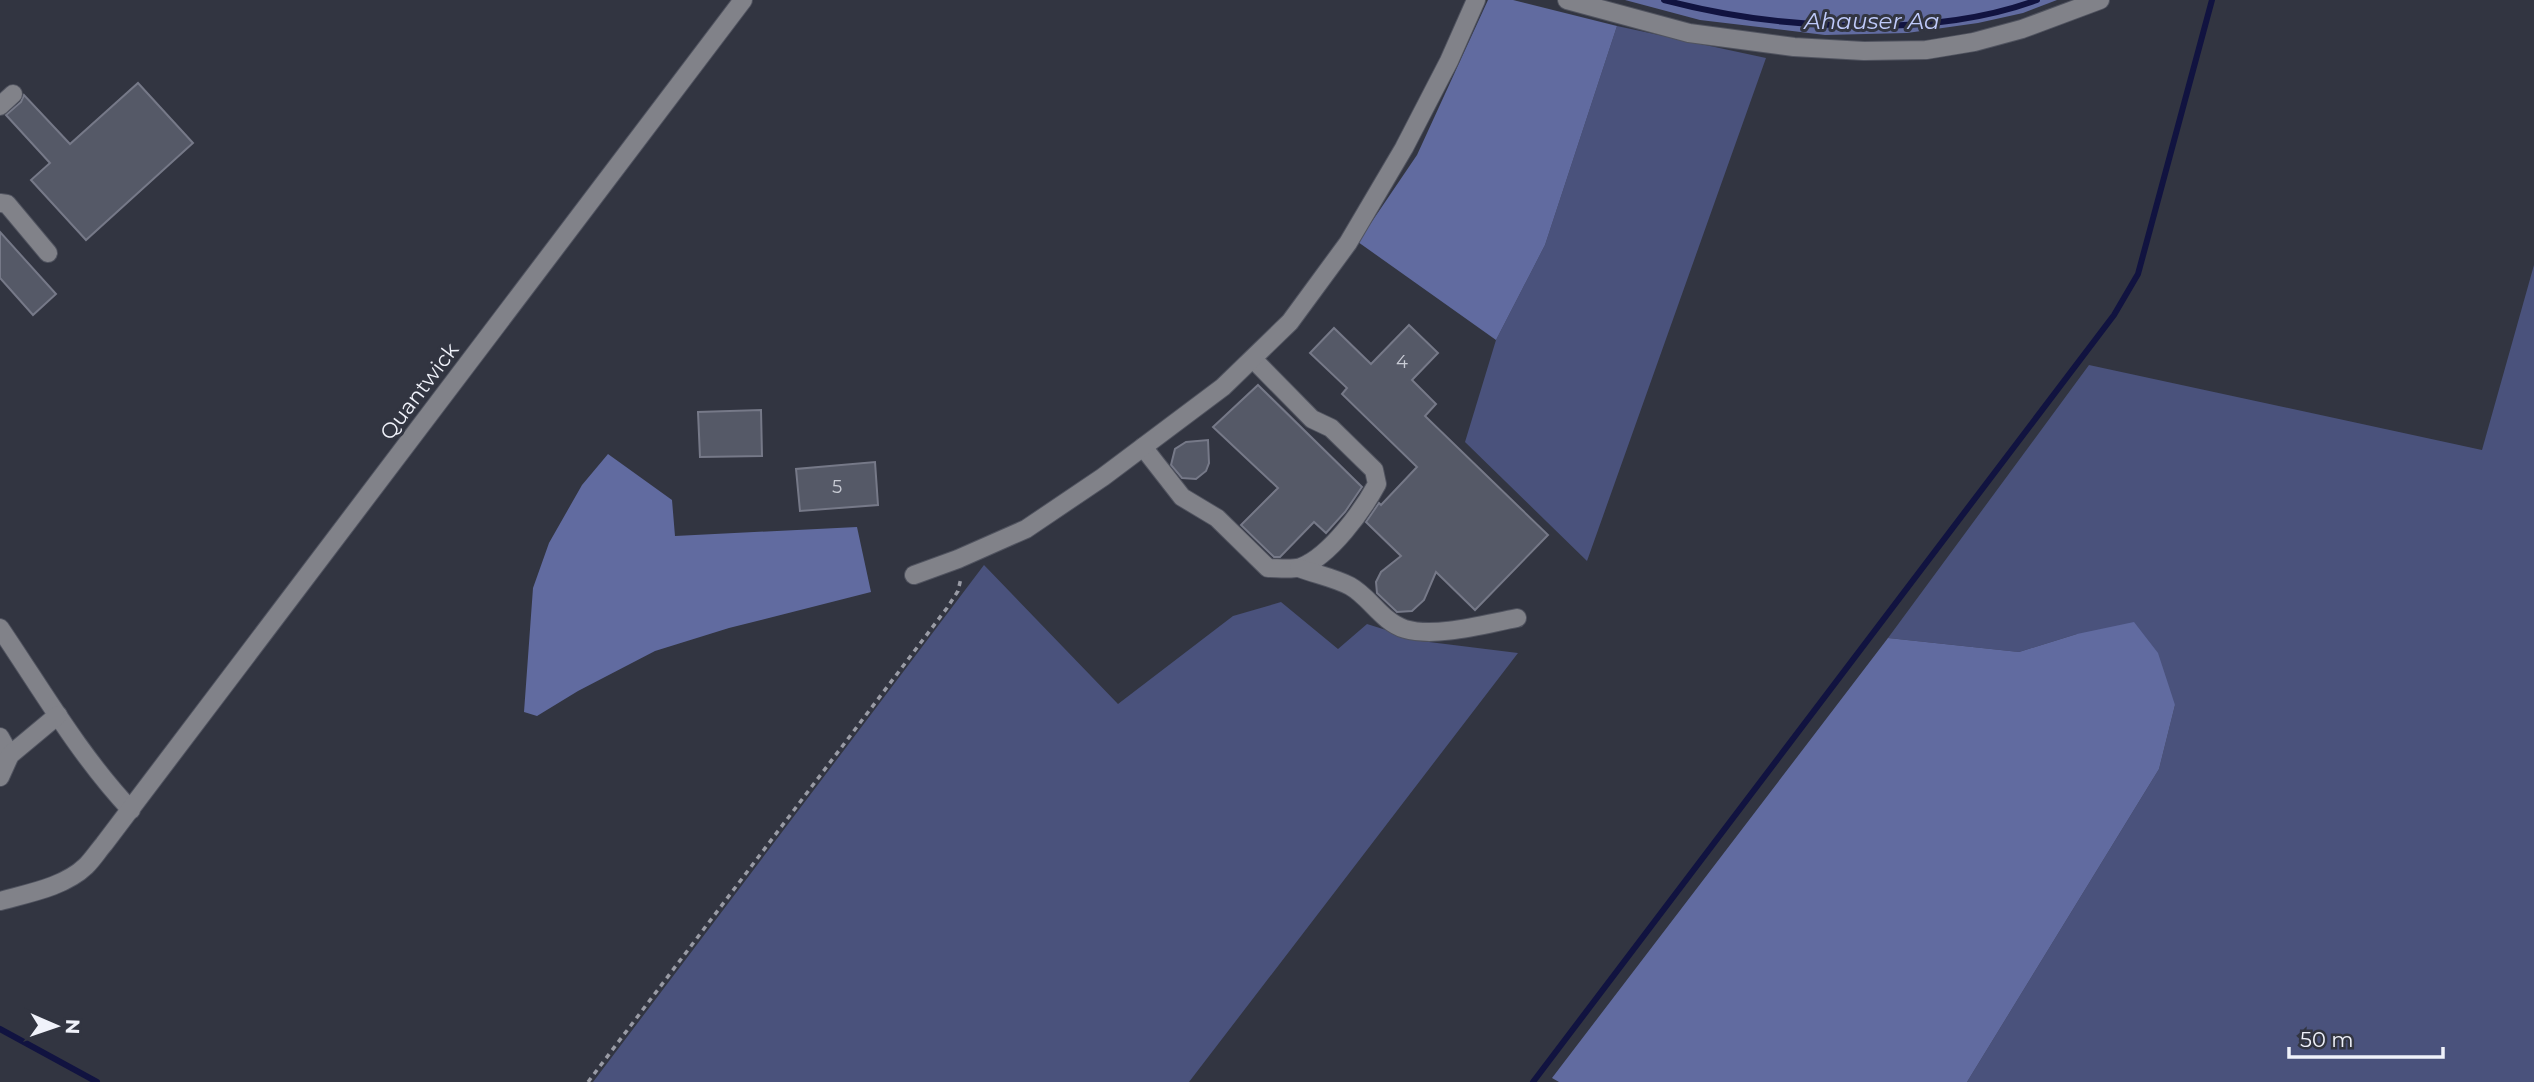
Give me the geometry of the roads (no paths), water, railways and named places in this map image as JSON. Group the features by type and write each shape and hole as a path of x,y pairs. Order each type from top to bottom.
{"street":[{"name":"Quantwick","path":"0,901 43,889 86,866 743,0"},
{"path":"914,575 1026,529 1223,387 1290,322 1348,243 1404,148 1449,61 1476,0"},
{"path":"1567,0 1689,33 1766,44 1864,51 1926,50 1974,42 2022,29 2100,0"},
{"path":"0,203 6,204 48,253"},
{"path":"1253,359 1312,419 1331,428 1374,470 1377,484 1368,500 1322,555 1299,568"},
{"path":"1143,447 1182,496 1217,518 1268,568 1299,568 1350,586 1381,614 1405,629 1446,632 1517,618"},
{"path":"0,628 107,784 131,810"},
{"path":"0,777 10,755 58,715"},
{"path":"0,737 10,755"}],"waterway":[{"name":"Ahauser Aa","path":"1664,0 1754,18 1851,26 1949,21 1994,13 2037,0"},
{"path":"1533,1082 2114,315 2138,274 2212,0"},
{"path":"0,1029 97,1082"}]}
